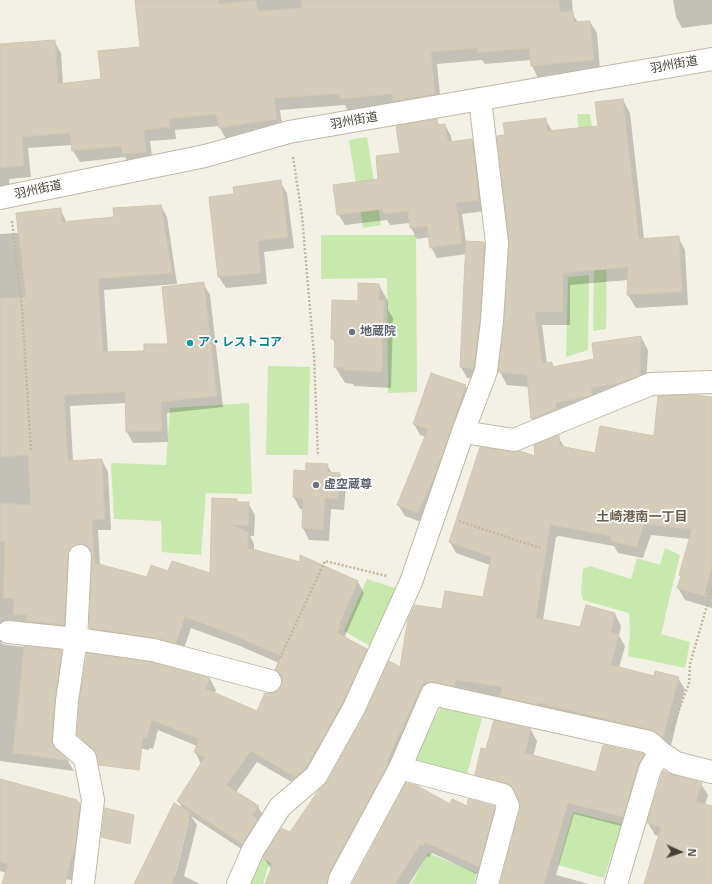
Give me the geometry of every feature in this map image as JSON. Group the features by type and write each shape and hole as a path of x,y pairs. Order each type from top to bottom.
{"street":[{"name":"羽州街道","path":"5,197 205,156 289,132 712,59"},
{"path":"238,884 252,850 280,808 316,776 354,708 412,582 486,372 492,321 497,243 480,99"},
{"path":"464,432 514,440 651,384 712,382"},
{"path":"80,556 76,639 67,701 64,740 85,758 93,800 83,884"},
{"path":"8,632 76,639 153,650 270,681"},
{"path":"339,884 340,879 400,768 432,694 649,742 676,763 712,772"},
{"path":"616,884 650,769 660,752"},
{"path":"400,768 503,795 508,806 487,884"}],"path":[{"path":"289,132 303,224 314,356 318,456"},
{"path":"5,197 22,308 31,451"},
{"path":"436,513 540,548"},
{"path":"270,681 325,561 412,582"},
{"path":"660,752 668,740 689,683 690,664 712,588"}],"green space":[{"path":"577,114 590,114 607,218 606,329 593,331 594,268"},
{"path":"367,137 381,225 363,228 349,140"},
{"path":"321,235 416,235 417,392 388,393 387,278 321,279"},
{"path":"589,275 588,350 566,357 568,277"},
{"path":"268,366 310,367 308,455 266,455"},
{"path":"249,403 252,494 206,493 201,555 162,552 161,521 114,519 111,463 166,465 170,408"},
{"path":"665,548 680,555 661,634 690,642 685,668 628,656 630,632 629,613 583,600 581,592 583,569 590,566 631,579 637,558 660,565"},
{"path":"367,579 398,589 370,646 344,631"},
{"path":"441,707 482,718 467,774 413,762"},
{"path":"573,812 622,824 604,878 558,865"},
{"path":"265,846 273,851 263,884 247,884"},
{"path":"428,853 477,873 474,884 411,884"}],"building":[{"path":"135,0 218,0 219,4 256,0 258,11 301,8 301,0 559,0 560,12 573,11 574,22 590,21 594,60 531,66 529,48 477,53 477,48 431,52 435,94 393,101 392,94 340,99 339,94 274,98 277,119 219,128 216,114 169,119 170,127 144,130 146,152 122,154 121,146 72,151 70,133 22,137 24,166 0,168 0,44 55,40 58,84 101,79 98,51 140,47"},
{"path":"623,99 639,239 679,236 682,292 627,295 628,267 563,273 563,312 535,312 542,363 552,362 552,367 594,359 592,343 641,336 640,375 620,383 591,388 592,395 556,403 556,409 531,419 527,375 498,372 504,322 509,244 497,136 505,135 503,123 546,118 547,131 598,126 595,102"},
{"path":"437,119 437,125 445,124 448,142 472,139 479,200 456,203 462,243 430,248 427,226 410,228 408,211 383,214 382,209 337,215 333,185 378,179 376,156 400,153 396,126"},
{"path":"281,180 288,237 258,241 261,273 218,277 209,197 234,194 233,187"},
{"path":"161,205 172,273 98,279 103,352 144,351 144,344 168,344 162,287 204,282 217,396 161,402 162,431 126,432 125,392 64,395 68,461 102,459 105,519 92,520 95,563 147,577 151,565 168,571 172,561 210,573 212,498 237,499 237,502 249,502 248,526 232,525 248,532 248,548 300,562 300,555 358,581 337,633 367,649 343,702 306,768 295,777 251,751 226,785 259,806 252,816 258,819 242,844 177,801 205,757 194,752 199,739 152,720 147,738 143,737 139,770 99,765 97,756 93,749 77,735 79,702 87,653 151,662 210,678 206,689 257,711 265,693 274,693 279,690 282,685 282,677 279,672 275,670 281,656 233,635 185,617 176,643 155,638 89,628 92,557 91,550 86,545 74,545 69,550 64,625 26,621 27,615 13,615 14,599 3,598 5,542 0,542 0,503 31,505 28,455 1,457 0,445 0,298 26,297 16,213 61,208 62,222 114,217 113,208"},
{"path":"466,241 484,242 480,320 473,369 460,367"},
{"path":"358,283 379,284 379,300 384,301 382,372 344,370 344,368 334,367 335,339 331,339 332,300 358,301"},
{"path":"431,373 466,385 435,475 418,513 397,505 428,429 413,424"},
{"path":"692,395 712,397 712,567 704,596 677,588 681,576 679,575 692,529 644,524 637,547 610,541 611,536 550,525 536,618 580,627 586,605 615,613 611,632 619,634 611,665 654,676 655,671 679,677 663,738 652,730 538,703 537,705 500,696 502,687 456,680 455,686 434,682 423,683 387,761 389,763 329,873 327,884 265,884 273,864 263,858 281,828 290,832 318,791 327,782 365,714 389,661 400,667 408,619 415,605 442,609 445,591 483,597 491,557 449,542 480,447 512,452 520,451 535,456 534,445 559,435 560,446 595,453 600,426 654,436 658,396"},
{"name":"虚空蔵尊","path":"306,463 328,464 327,472 340,473 338,499 325,498 323,530 302,528 303,498 293,497 294,470 306,471"},
{"path":"24,646 62,650 55,699 52,739 53,745 56,749 69,761 13,753"},
{"path":"494,720 531,729 525,753 596,772 603,745 644,754 638,765 623,817 568,803 544,884 500,884 520,809 519,801 511,785 475,775 481,748 486,749"},
{"path":"663,771 702,783 696,802 712,806 712,884 644,884 661,827 647,823"},
{"path":"0,779 77,800 77,802 80,803 76,840 65,884 2,884 8,864 0,862"},
{"path":"406,783 416,785 450,804 452,799 467,806 468,799 495,807 479,867 425,842 423,846 420,845 395,884 352,884"},
{"path":"174,803 190,812 172,884 134,884"},
{"path":"105,808 134,815 130,844 101,837"}],"place":[{"name":"地蔵院","path":"352,332"},
{"name":"ア・レストコア","path":"190,343"},
{"name":"虚空蔵尊","path":"316,485"}],"district":[{"name":"土崎港南一丁目","path":"642,517"}]}
